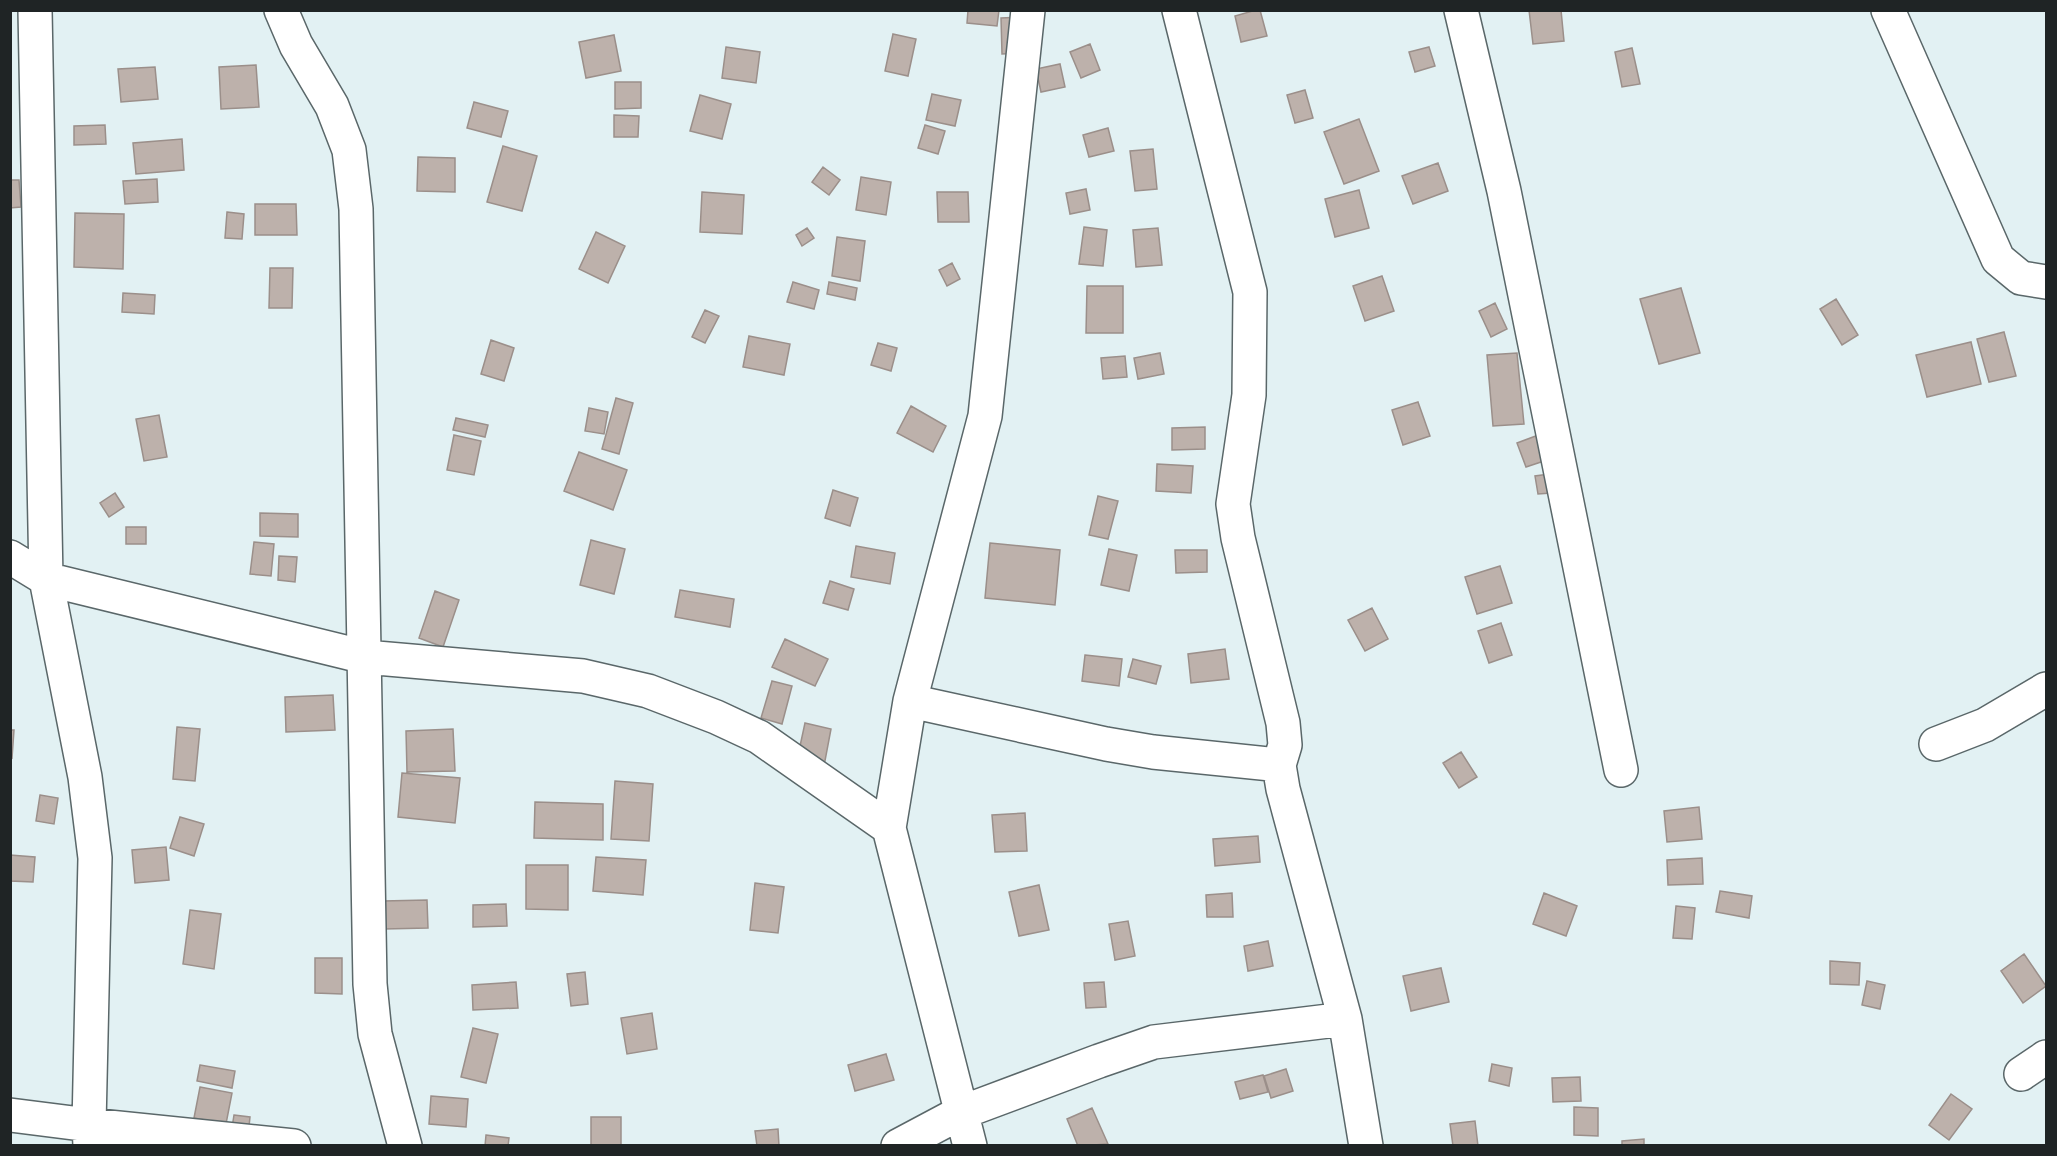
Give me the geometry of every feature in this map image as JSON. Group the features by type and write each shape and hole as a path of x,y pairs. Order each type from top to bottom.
{"street":[{"path":"35,10 46,579 85,777 95,858 89,1135"},
{"path":"281,10 296,45 332,106 349,150 356,209 370,984 375,1034 405,1146"},
{"path":"970,1146 889,828 910,701 985,416 1028,10"},
{"path":"1179,10 1250,292 1249,395 1233,504 1238,538 1283,723 1285,745 1279,765 1283,789 1345,1018 1366,1146"},
{"path":"1461,10 1504,191 1621,770"},
{"path":"1888,10 1998,259 2021,278 2046,282"},
{"path":"10,557 46,579 365,657 583,676 648,691 716,717 759,737 889,828"},
{"path":"1936,744 1985,725 2046,689"},
{"path":"910,701 1144,751 1279,765"},
{"path":"898,1146 960,1113 1154,1042 1345,1018"},
{"path":"10,1115 89,1135 294,1146"}],"building":[{"path":"968,10 999,10 997,26 967,23"},
{"path":"1260,10 1267,36 1241,42 1235,16"},
{"path":"1529,10 1561,10 1564,41 1533,44"},
{"path":"1022,17 1023,53 1002,54 1001,18"},
{"path":"893,34 916,39 908,76 885,71"},
{"path":"614,35 621,71 586,78 579,42"},
{"path":"1090,44 1100,70 1081,78 1070,52"},
{"path":"726,47 760,52 756,83 722,78"},
{"path":"1429,47 1435,66 1415,72 1409,52"},
{"path":"1632,48 1640,84 1622,87 1615,52"},
{"path":"1060,64 1065,87 1041,92 1036,69"},
{"path":"256,65 259,107 221,109 219,67"},
{"path":"155,67 158,99 121,102 118,69"},
{"path":"615,82 641,82 641,108 615,109"},
{"path":"1305,90 1313,118 1295,123 1287,95"},
{"path":"932,94 961,100 955,126 926,120"},
{"path":"700,95 731,104 722,139 690,131"},
{"path":"474,102 508,111 501,137 467,128"},
{"path":"614,115 639,116 638,137 614,137"},
{"path":"1359,119 1379,171 1344,184 1324,132"},
{"path":"105,125 106,144 74,145 74,126"},
{"path":"925,125 945,131 938,154 918,148"},
{"path":"1108,128 1114,151 1089,157 1083,135"},
{"path":"182,139 184,170 136,174 133,143"},
{"path":"503,146 537,156 522,211 487,202"},
{"path":"1153,149 1157,189 1135,191 1130,151"},
{"path":"418,157 455,158 455,192 417,191"},
{"path":"1438,163 1448,191 1413,204 1402,176"},
{"path":"823,167 840,180 829,195 812,182"},
{"path":"861,177 891,182 886,215 856,210"},
{"path":"157,179 158,202 125,204 123,181"},
{"path":"10,180 19,180 21,207 10,208"},
{"path":"1086,189 1090,210 1070,214 1066,193"},
{"path":"1359,190 1369,228 1335,237 1325,199"},
{"path":"702,192 744,195 742,234 700,232"},
{"path":"937,192 968,192 969,222 938,222"},
{"path":"255,204 296,204 297,235 255,235"},
{"path":"227,212 244,214 242,239 225,238"},
{"path":"75,213 124,214 123,269 74,267"},
{"path":"1084,227 1107,230 1103,266 1079,264"},
{"path":"807,228 814,238 802,246 796,235"},
{"path":"1158,228 1162,265 1136,267 1133,230"},
{"path":"596,232 625,246 608,283 579,269"},
{"path":"837,237 865,241 860,281 832,276"},
{"path":"952,263 960,279 947,286 939,270"},
{"path":"270,268 293,268 292,308 269,308"},
{"path":"1382,276 1394,311 1365,321 1353,286"},
{"path":"793,282 819,290 814,309 787,302"},
{"path":"829,282 857,288 855,300 827,294"},
{"path":"1087,286 1123,286 1123,333 1086,333"},
{"path":"1681,288 1700,353 1659,364 1640,299"},
{"path":"123,293 155,295 154,314 122,312"},
{"path":"1836,299 1858,335 1842,345 1820,309"},
{"path":"1495,303 1507,329 1491,337 1479,311"},
{"path":"705,310 719,316 705,343 692,337"},
{"path":"2004,332 2016,376 1989,382 1977,339"},
{"path":"749,336 790,344 784,375 743,367"},
{"path":"491,340 514,348 504,381 481,374"},
{"path":"1971,342 1981,384 1927,397 1916,355"},
{"path":"878,343 897,348 891,371 871,365"},
{"path":"1160,353 1164,374 1138,379 1134,358"},
{"path":"1517,353 1524,424 1493,426 1487,355"},
{"path":"1125,356 1127,377 1103,379 1101,358"},
{"path":"616,398 633,403 619,454 602,449"},
{"path":"1418,402 1430,436 1403,445 1392,410"},
{"path":"911,406 946,426 933,452 897,433"},
{"path":"589,408 608,412 604,434 585,431"},
{"path":"159,415 167,457 144,461 136,419"},
{"path":"456,418 488,425 485,437 453,430"},
{"path":"1205,427 1205,449 1172,450 1172,428"},
{"path":"1541,434 1550,459 1526,467 1517,443"},
{"path":"454,435 481,441 474,475 447,470"},
{"path":"579,452 627,470 613,510 564,491"},
{"path":"1157,464 1193,466 1191,493 1156,491"},
{"path":"1549,474 1551,493 1538,494 1535,476"},
{"path":"833,490 858,498 850,526 825,518"},
{"path":"115,493 124,507 109,517 100,503"},
{"path":"1098,496 1118,501 1108,539 1089,535"},
{"path":"260,513 298,514 298,537 260,536"},
{"path":"126,527 146,527 146,544 126,544"},
{"path":"591,540 625,549 614,594 580,585"},
{"path":"254,542 274,544 271,576 250,574"},
{"path":"990,543 1060,550 1055,605 985,598"},
{"path":"856,546 895,553 890,584 851,577"},
{"path":"1109,549 1137,555 1129,591 1101,585"},
{"path":"1175,550 1207,550 1207,572 1176,573"},
{"path":"279,556 297,557 295,582 278,580"},
{"path":"1500,566 1512,603 1477,614 1465,577"},
{"path":"830,581 854,589 848,610 823,603"},
{"path":"680,590 734,599 730,627 675,617"},
{"path":"435,591 459,600 443,647 419,638"},
{"path":"1372,608 1388,639 1365,651 1348,620"},
{"path":"1501,623 1512,655 1489,663 1478,631"},
{"path":"785,639 828,659 815,686 772,667"},
{"path":"1225,649 1229,679 1191,683 1188,654"},
{"path":"1085,655 1122,659 1119,686 1082,681"},
{"path":"1133,659 1161,666 1156,684 1128,677"},
{"path":"772,681 792,686 782,724 761,718"},
{"path":"333,695 335,730 286,732 285,697"},
{"path":"805,723 831,729 824,766 797,760"},
{"path":"177,727 200,729 195,781 173,779"},
{"path":"453,729 455,771 407,772 406,731"},
{"path":"10,730 14,730 12,758 10,757"},
{"path":"1461,752 1477,777 1459,788 1443,763"},
{"path":"402,773 460,778 455,823 398,817"},
{"path":"615,781 653,784 649,841 611,839"},
{"path":"40,795 58,798 54,824 36,821"},
{"path":"535,802 603,804 603,840 534,838"},
{"path":"1699,807 1702,839 1667,842 1664,811"},
{"path":"1025,813 1027,851 995,852 992,815"},
{"path":"180,817 204,824 194,856 170,848"},
{"path":"1258,836 1260,862 1215,866 1213,839"},
{"path":"166,847 169,880 135,883 132,850"},
{"path":"10,855 35,857 33,882 10,881"},
{"path":"596,857 646,860 643,895 593,891"},
{"path":"1702,858 1703,884 1668,885 1667,860"},
{"path":"526,865 568,865 568,910 526,909"},
{"path":"755,883 784,887 778,933 750,930"},
{"path":"1039,885 1049,930 1019,936 1009,892"},
{"path":"1720,891 1752,896 1749,918 1716,912"},
{"path":"1232,893 1233,917 1207,917 1206,895"},
{"path":"1544,893 1577,906 1566,936 1533,924"},
{"path":"427,900 428,928 384,929 383,901"},
{"path":"506,904 507,926 473,927 473,905"},
{"path":"1676,906 1695,908 1692,939 1673,938"},
{"path":"190,910 221,914 214,969 183,964"},
{"path":"1128,921 1135,956 1115,960 1109,924"},
{"path":"1268,941 1273,966 1248,971 1244,946"},
{"path":"2024,954 2046,986 2023,1003 2001,971"},
{"path":"315,958 342,958 342,994 315,993"},
{"path":"1830,961 1860,963 1859,985 1830,984"},
{"path":"1441,968 1449,1002 1411,1011 1403,976"},
{"path":"585,972 588,1004 571,1006 567,974"},
{"path":"1867,981 1885,985 1880,1009 1862,1005"},
{"path":"516,982 518,1008 473,1010 472,985"},
{"path":"1104,982 1106,1007 1086,1008 1084,983"},
{"path":"652,1013 657,1049 627,1054 621,1018"},
{"path":"473,1028 498,1034 486,1083 461,1077"},
{"path":"886,1054 894,1080 855,1091 848,1065"},
{"path":"1492,1064 1512,1068 1509,1086 1489,1081"},
{"path":"200,1065 235,1071 232,1088 197,1081"},
{"path":"1286,1069 1293,1091 1271,1098 1264,1076"},
{"path":"1263,1075 1268,1092 1240,1099 1235,1082"},
{"path":"1580,1077 1581,1101 1553,1102 1552,1078"},
{"path":"200,1087 232,1093 226,1124 194,1118"},
{"path":"1951,1094 1972,1109 1949,1140 1929,1125"},
{"path":"431,1096 468,1099 466,1127 429,1124"},
{"path":"1574,1107 1598,1108 1598,1136 1574,1135"},
{"path":"1092,1108 1108,1144 1078,1146 1067,1119"},
{"path":"234,1115 250,1117 248,1136 231,1134"},
{"path":"591,1117 621,1117 621,1146 591,1146"},
{"path":"1475,1121 1478,1146 1453,1146 1450,1124"},
{"path":"778,1129 779,1146 757,1146 755,1131"},
{"path":"486,1135 509,1138 508,1146 485,1146"},
{"path":"1644,1139 1644,1146 1622,1146 1622,1141"}]}
